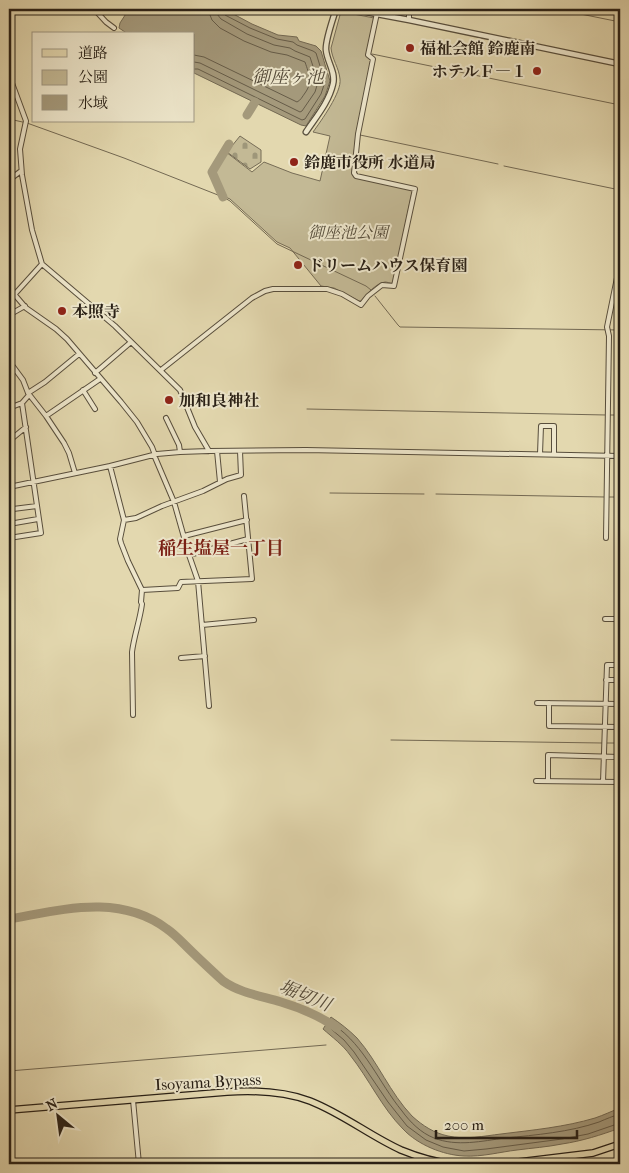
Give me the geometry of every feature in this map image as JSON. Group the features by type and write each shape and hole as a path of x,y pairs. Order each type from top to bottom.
{"main road":[{"name":"Isoyama Bypass","path":"9,1110 227,1092 252,1091 289,1095 328,1109 401,1150 425,1159 453,1164"},
{"path":"503,1164 593,1152 620,1144"}],"street":[{"path":"94,9 114,28"},
{"path":"306,132 324,106 334,82 326,48 336,9"},
{"path":"350,9 620,64"},
{"path":"409,9 409,20"},
{"path":"161,370 252,298 265,291 273,289 327,289 342,294 362,305 368,296 382,285 394,286 414,189 356,176 354,173 358,134 373,59 368,55 377,13"},
{"path":"9,75 26,121 20,149 21,171 32,230 42,264 115,326 180,390 195,427 209,451"},
{"path":"9,180 21,171"},
{"path":"606,538 608,320 620,263"},
{"path":"14,295 42,264"},
{"path":"9,288 26,308 67,339 121,402 152,446 174,502 198,581 209,706"},
{"path":"9,315 25,306"},
{"path":"95,373 131,342"},
{"path":"9,408 22,403 28,394 79,354"},
{"path":"9,360 22,380 28,394 46,416 69,453 75,473"},
{"path":"46,416 100,378"},
{"path":"83,390 95,409"},
{"path":"9,538 41,534 22,403"},
{"path":"166,418 179,445 180,452"},
{"path":"540,454 541,426 554,426 554,454"},
{"path":"9,440 26,427"},
{"path":"9,487 154,455 180,452 306,450 620,456"},
{"path":"217,451 220,482"},
{"path":"124,520 136,518 241,475 240,451"},
{"path":"110,466 124,520 120,539 121,543 142,590 142,604 132,652 132,714"},
{"path":"142,590 178,588 181,582 252,579 244,496"},
{"path":"13,509 36,506"},
{"path":"9,524 38,519"},
{"path":"184,536 247,520"},
{"path":"189,555 248,539"},
{"path":"604,619 620,619"},
{"path":"202,625 254,620"},
{"path":"181,658 205,656"},
{"path":"604,782 607,665 620,665"},
{"path":"606,680 620,680"},
{"path":"538,703 620,704"},
{"path":"549,703 548,726 620,727"},
{"path":"548,781 548,755 620,756"},
{"path":"536,780 620,782"},
{"path":"133,1100 139,1164"}],"green space":[{"name":"御座池公園","path":"343,12 374,18 366,55 371,61 356,134 352,173 354,177 411,189 412,192 393,284 385,282 378,285 361,301 334,288 321,286 290,248 277,242 230,199 223,196 224,193 213,171 226,152 252,172 264,162 320,181 330,136 313,132 330,106 340,85 331,48 340,15"},
{"path":"240,136 261,150 261,162 250,169 227,152"}],"water":[{"name":"御座ヶ池","path":"129,9 224,9 278,35 297,37 299,41 316,46 321,51 330,81 325,96 306,126 301,125 195,73 195,32 125,32 119,28"},
{"path":"331,1017 357,1038 412,1116 438,1133 468,1138 537,1130 584,1121 620,1108 620,1128 569,1143 484,1155 456,1155 431,1148 409,1135 395,1121 347,1051 323,1029"}],"waterway":[{"path":"556,9 620,22"},
{"path":"372,54 620,105"},
{"path":"247,115 255,102"},
{"path":"9,119 27,123 124,158 223,197 230,201 277,244 371,290"},
{"path":"360,135 498,164"},
{"path":"223,197 212,172 229,144"},
{"path":"504,166 620,190"},
{"path":"375,296 400,327 620,330"},
{"path":"307,409 606,415"},
{"path":"610,415 620,415"},
{"path":"330,493 424,494"},
{"path":"436,494 605,497"},
{"path":"609,497 620,497"},
{"path":"391,740 602,743"},
{"path":"606,743 620,743"},
{"name":"堀切川","path":"9,919 90,907 130,911 149,918 169,931 223,981 230,985 303,1010 337,1028"},
{"path":"9,1071 326,1045"},
{"path":"350,1164 402,1159"}],"place":[{"name":"福祉会館 鈴鹿南","path":"410,48"},
{"name":"ホテルＦ―１","path":"537,71"},
{"name":"鈴鹿市役所 水道局","path":"294,162"},
{"name":"ドリームハウス保育園","path":"298,265"},
{"name":"本照寺","path":"62,311"},
{"name":"加和良神社","path":"169,400"}],"district":[{"name":"稲生塩屋一丁目","path":"221,548"}]}
